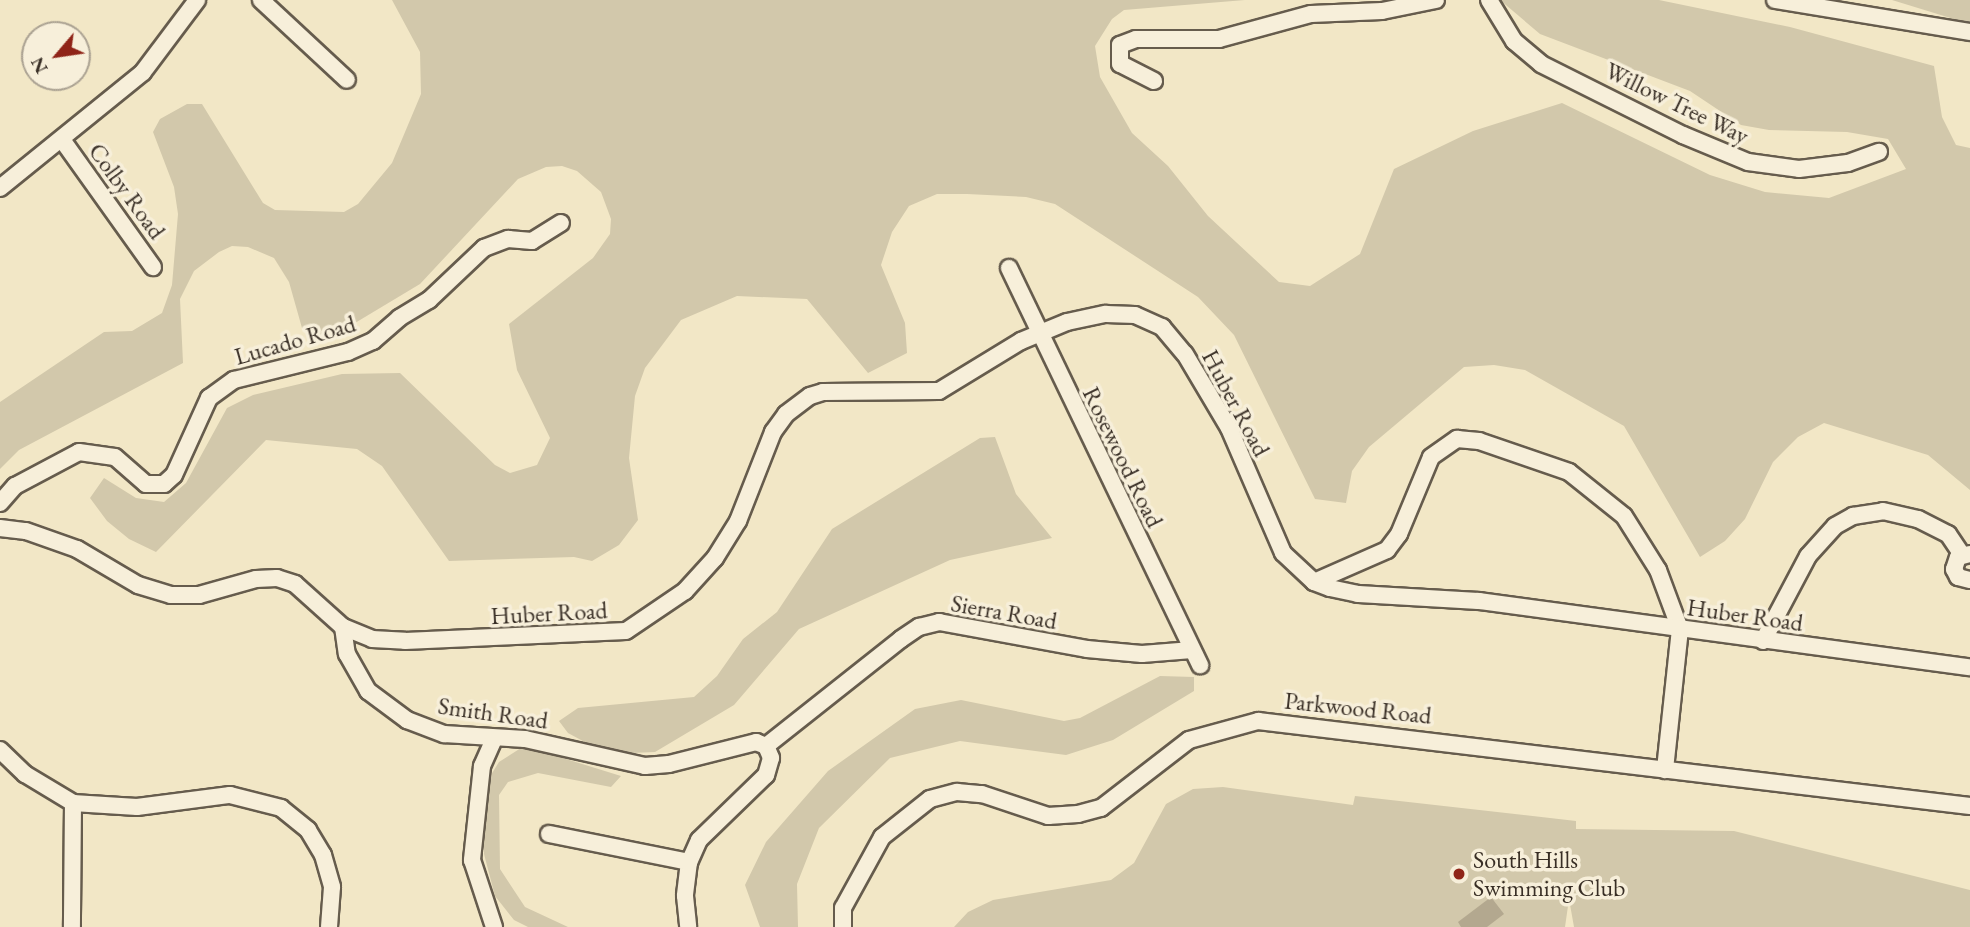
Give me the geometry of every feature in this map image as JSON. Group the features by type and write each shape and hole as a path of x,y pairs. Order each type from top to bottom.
{"street":[{"path":"0,187 63,141 143,72 197,0"},
{"path":"261,0 347,80"},
{"path":"1154,81 1121,64 1120,45 1136,39 1219,40 1311,14 1381,11 1436,0"},
{"name":"Willow Tree Way","path":"1489,0 1514,41 1541,64 1683,135 1748,163 1799,169 1849,163 1879,152"},
{"path":"1775,0 1970,32"},
{"name":"Colby Road","path":"63,141 153,267"},
{"name":"Lucado Road","path":"0,503 15,486 79,452 116,457 146,484 164,484 173,475 209,398 234,380 348,352 373,341 399,317 429,300 484,248 508,239 532,241 561,223"},
{"name":"Rosewood Road","path":"1009,268 1200,665"},
{"name":"Huber Road","path":"343,627 372,639 405,640 626,631 685,591 715,558 738,521 774,432 800,403 823,391 939,391 1038,333 1067,321 1106,314 1135,315 1162,327 1185,354 1229,428 1283,553 1314,582 1358,594 1479,601 1970,667"},
{"path":"1314,582 1387,550 1399,534 1431,457 1457,439 1479,441 1569,471 1615,508 1658,570 1680,629 1665,769"},
{"path":"1763,641 1808,556 1835,526 1853,516 1883,511 1918,519 1948,534 1966,554 1954,569 1958,577 1970,580"},
{"path":"0,528 26,531 77,549 138,585 171,595 198,594 277,578 309,594 343,627"},
{"name":"Sierra Road","path":"766,746 901,639 919,627 939,622 1087,649 1142,654 1192,650"},
{"name":"Smith Road","path":"343,627 347,654 368,691 407,720 444,734 552,744 645,766 669,764 757,742 766,746"},
{"name":"Parkwood Road","path":"844,927 843,908 882,837 930,799 957,792 982,794 1048,817 1078,814 1101,808 1189,740 1247,723 1300,722 1970,806"},
{"path":"494,739 482,766 472,860 494,927"},
{"path":"688,927 685,896 689,862 699,840 766,775 771,758 766,746"},
{"path":"0,750 25,774 74,803 99,808 138,807 230,796 281,808 308,830 323,855 332,887 329,927"},
{"path":"72,927 74,803"},
{"path":"549,834 689,862"}],"shaded area":[{"path":"392,0 1245,0 1124,10 1112,19 1095,46 1100,77 1132,133 1168,166 1208,216 1279,282 1310,286 1360,254 1394,169 1473,131 1562,103 1710,175 1765,192 1829,198 1906,169 1888,139 1847,132 1769,130 1741,125 1690,91 1540,34 1500,0 1659,0 1790,27 1934,66 1942,117 1956,145 1970,148 1970,490 1928,455 1824,423 1798,437 1773,462 1745,519 1725,541 1700,557 1624,426 1525,370 1494,365 1464,367 1369,447 1352,471 1346,503 1315,499 1234,335 1198,297 1055,204 1026,197 937,194 909,206 892,232 881,265 905,323 907,353 868,373 807,299 737,296 681,320 645,368 635,396 629,458 638,520 619,545 592,561 574,557 449,561 382,466 357,449 266,440 156,552 129,539 107,521 90,498 104,478 136,498 164,502 186,483 227,408 253,395 342,374 400,373 495,465 510,473 537,465 550,438 517,370 509,324 593,258 610,234 611,219 601,192 577,171 562,166 546,167 518,179 420,284 325,341 311,340 302,328 289,282 274,258 248,247 232,246 219,252 194,271 180,299 183,363 19,450 0,469 0,402 104,332 132,331 162,313 172,285 178,214 174,187 153,132 160,119 187,104 202,104 263,203 275,210 344,212 358,204 392,163 421,94 420,52"},
{"path":"1892,0 1970,0 1970,24"},
{"path":"995,437 1016,494 1052,538 950,560 799,629 734,705 655,752 607,754 568,733 559,721 578,708 694,697 717,676 743,639 777,612 832,529 980,438"},
{"path":"1160,676 1194,677 1194,691 1113,740 1066,755 960,741 890,758 819,828 797,884 798,927 760,927 745,885 766,842 828,771 915,709 961,700 1064,721 1080,718"},
{"path":"524,746 621,776 611,787 538,773 508,782 499,795 500,869 525,907 568,927 528,927 514,920 495,896 484,854 484,786 499,762"},
{"path":"1223,787 1353,805 1355,796 1576,821 1576,829 1734,831 1970,890 1970,927 1574,927 1569,899 1565,927 954,927 968,912 993,900 1111,880 1134,863 1166,804 1193,789"},
{"path":"1491,897 1504,914 1487,927 1461,927 1458,922"}],"place":[{"name":"South Hills Swimming Club","path":"1459,874"}]}
